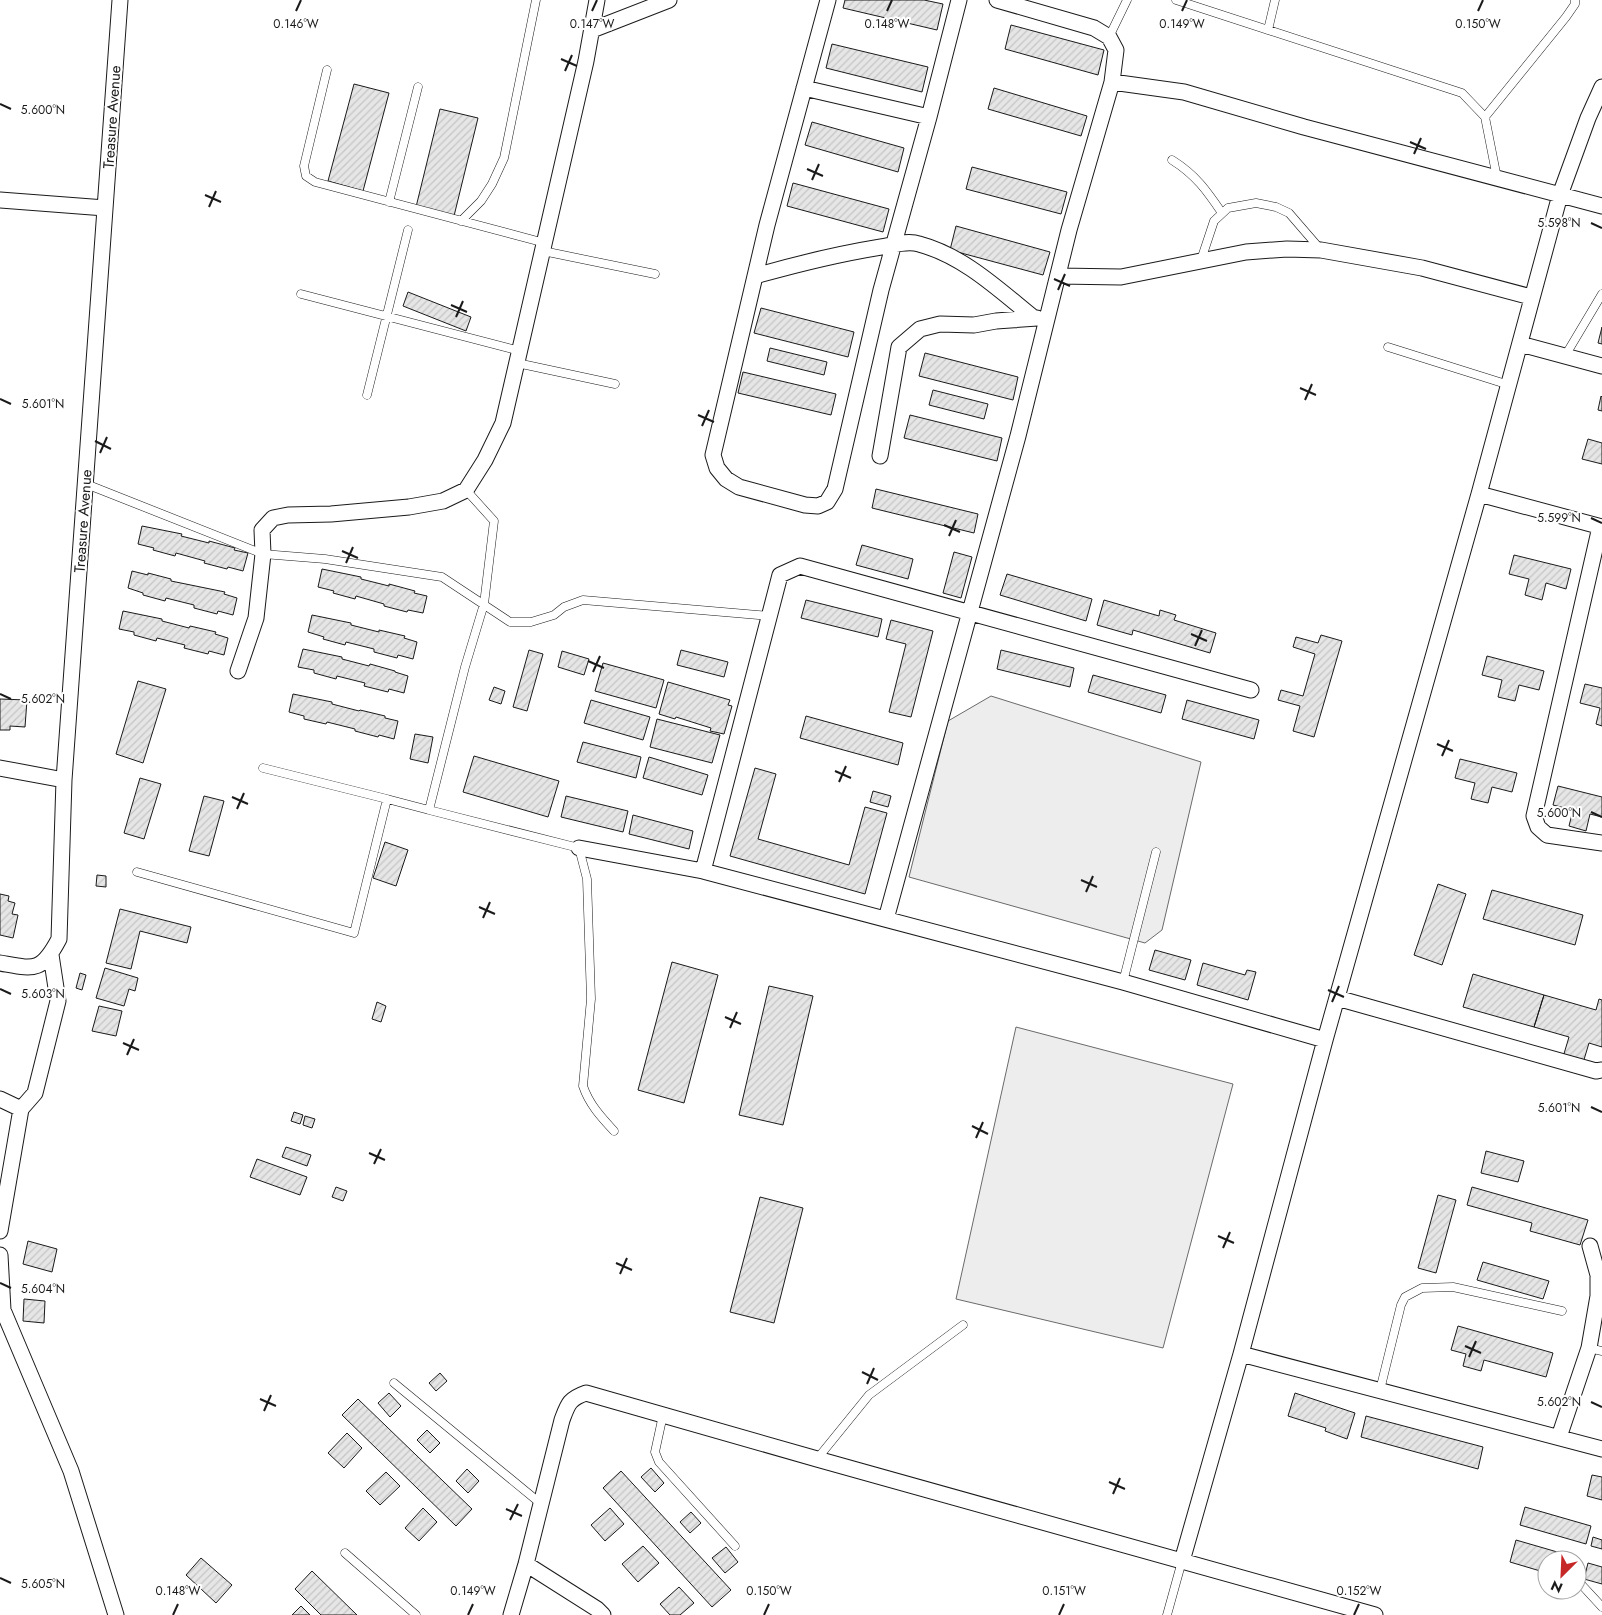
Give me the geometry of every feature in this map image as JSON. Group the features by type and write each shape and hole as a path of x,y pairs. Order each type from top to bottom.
{"street":[{"name":"Treasure Avenue","path":"50,955 59,940 64,780 120,0"},
{"path":"238,671 256,618 263,554 262,530 273,518 288,515 331,514 409,507 443,501 466,490 485,460 503,423 586,61 597,0"},
{"path":"592,30 669,0"},
{"path":"828,0 755,276 713,455 717,468 726,479 739,487 805,505 818,506 827,502 836,489 880,290 930,117 959,0"},
{"path":"886,919 1018,436 1041,317 1059,276 1070,230 1112,82 1116,50 1109,37 1094,28 997,0"},
{"path":"1112,82 1184,92 1304,127 1602,206"},
{"path":"1182,1561 1241,1354 1325,1040 1479,494 1560,195 1595,120 1602,87"},
{"path":"804,88 930,117"},
{"path":"0,200 106,208"},
{"path":"755,276 839,254 906,243 918,243 954,258 1041,317"},
{"path":"1059,276 1121,277 1254,251 1287,249 1321,250 1422,268 1531,297"},
{"path":"880,456 899,347 920,329 940,324 974,325 1041,317"},
{"path":"1520,344 1602,366"},
{"path":"1479,494 1601,527 1534,816 1538,827 1547,835 1602,842"},
{"path":"703,871 780,575 800,566 1251,690"},
{"path":"0,768 64,780"},
{"path":"579,848 703,871 1123,982 1325,1040"},
{"path":"0,963 30,968 42,964 50,955"},
{"path":"0,1231 21,1109 35,1093 58,1001 50,955"},
{"path":"1337,998 1596,1071 1602,1070"},
{"path":"0,1100 21,1109"},
{"path":"1559,1437 1595,1349 1598,1275 1590,1246"},
{"path":"0,1256 3,1310 71,1471 116,1615"},
{"path":"1241,1354 1602,1449"},
{"path":"511,1615 526,1564 562,1420 568,1405 575,1397 586,1393 1375,1615"},
{"path":"526,1564 597,1609 603,1615"}],"lane":[{"path":"460,221 481,201 492,184 504,158 536,0"},
{"path":"1109,37 1127,0"},
{"path":"1176,0 1462,93 1485,117 1497,178"},
{"path":"1268,30 1275,0"},
{"path":"1485,117 1566,17 1575,4 1575,0"},
{"path":"328,70 304,166 306,176 315,182 460,221 544,247 655,274"},
{"path":"389,202 418,87"},
{"path":"1172,160 1188,170 1200,182 1222,213"},
{"path":"1201,260 1214,221 1228,208 1256,203 1276,207 1289,213 1321,250"},
{"path":"367,395 408,230"},
{"path":"300,294 387,317 615,384"},
{"path":"1566,356 1602,294"},
{"path":"1388,347 1509,385"},
{"path":"86,484 263,554 325,559 442,577 510,622 531,622 554,615 564,607 583,600 769,616"},
{"path":"429,810 465,667 484,604 494,521 466,490"},
{"path":"263,768 579,848 587,879 591,999 583,1086 587,1099 600,1117 614,1131"},
{"path":"137,872 354,933 387,800"},
{"path":"1123,982 1156,852"},
{"path":"1380,1390 1401,1305 1412,1292 1422,1288 1453,1287 1562,1311"},
{"path":"817,1459 869,1394 963,1325"},
{"path":"394,1383 540,1503"},
{"path":"663,1415 655,1452 659,1462 735,1546"},
{"path":"345,1553 416,1615"},
{"path":"1167,1615 1182,1561"},
{"path":"1587,1591 1602,1607"}],"shaded area":[{"path":"991,696 1201,762 1162,930 1145,943 909,877 948,721"},
{"path":"1016,1027 1233,1084 1163,1348 956,1299"}],"building":[{"path":"845,0 924,0 943,4 937,30 843,8"},
{"path":"1011,25 1104,50 1098,75 1005,49"},
{"path":"832,44 928,67 922,92 826,68"},
{"path":"354,84 389,93 363,191 328,181"},
{"path":"994,88 1087,116 1081,136 988,109"},
{"path":"440,109 478,118 454,216 416,207"},
{"path":"812,122 904,148 898,172 805,145"},
{"path":"972,167 1067,192 1061,214 966,189"},
{"path":"793,183 889,209 883,232 787,206"},
{"path":"956,226 1050,252 1043,275 950,250"},
{"path":"408,292 471,317 466,331 403,306"},
{"path":"761,308 854,332 848,357 754,333"},
{"path":"1602,327 1602,344 1598,343"},
{"path":"770,348 827,362 824,375 767,361"},
{"path":"925,353 1018,377 1013,400 919,376"},
{"path":"743,372 836,394 831,415 738,393"},
{"path":"933,390 988,404 984,419 929,405"},
{"path":"1602,397 1602,411 1598,410"},
{"path":"910,415 1002,438 997,461 904,438"},
{"path":"1588,439 1602,443 1602,464 1582,459"},
{"path":"876,489 978,514 974,533 872,508"},
{"path":"142,526 182,534 181,536 209,543 209,541 248,553 243,571 204,563 205,561 176,553 175,556 138,544"},
{"path":"862,545 913,559 908,579 856,565"},
{"path":"954,552 972,557 961,598 943,593"},
{"path":"1514,555 1571,569 1566,589 1546,583 1542,600 1525,595 1529,579 1509,574"},
{"path":"322,569 361,577 361,579 389,586 389,584 427,596 423,613 408,610 407,612 356,596 355,599 333,593 334,591 318,587"},
{"path":"132,571 148,575 148,573 171,579 171,581 225,592 224,594 237,598 233,615 218,611 217,614 194,608 194,605 166,598 165,601 143,595 143,593 128,588"},
{"path":"1007,574 1092,599 1086,621 1000,595"},
{"path":"806,600 882,619 878,637 801,618"},
{"path":"1104,600 1159,616 1160,610 1176,615 1174,620 1216,633 1210,653 1133,630 1132,635 1097,625"},
{"path":"123,611 162,619 162,621 189,628 190,626 216,632 215,634 228,638 224,655 209,651 208,654 184,648 185,645 157,638 156,641 134,635 134,632 119,629"},
{"path":"312,615 351,623 351,625 379,632 379,630 405,636 404,638 417,642 413,659 398,655 397,658 374,652 374,649 346,642 345,645 323,639 324,637 308,632"},
{"path":"891,620 933,631 911,717 889,712 906,644 886,639"},
{"path":"1321,635 1342,641 1314,737 1293,731 1300,706 1278,700 1281,690 1303,696 1315,654 1293,647 1296,637 1318,643"},
{"path":"303,649 342,657 342,659 369,666 370,664 408,676 404,693 389,689 388,692 364,686 365,683 337,676 336,679 314,673 314,670 298,667"},
{"path":"529,650 543,654 527,711 513,707"},
{"path":"681,650 728,662 724,677 677,665"},
{"path":"1001,650 1074,668 1070,687 997,669"},
{"path":"562,651 589,659 584,675 558,667"},
{"path":"1487,656 1544,671 1539,690 1519,685 1515,701 1498,697 1502,680 1482,675"},
{"path":"603,663 664,680 656,708 595,691"},
{"path":"1093,675 1166,695 1161,713 1088,692"},
{"path":"138,681 166,689 143,763 116,754"},
{"path":"668,682 730,700 728,705 732,706 724,734 710,731 711,728 676,717 675,719 659,714"},
{"path":"1585,684 1602,688 1602,726 1596,724 1600,708 1580,703"},
{"path":"494,687 505,691 501,704 489,700"},
{"path":"293,694 332,702 332,704 385,716 385,718 398,721 394,739 379,735 378,737 327,722 326,724 304,719 304,716 289,712"},
{"path":"0,699 27,700 25,727 10,726 10,730 0,730"},
{"path":"591,700 650,717 643,740 584,723"},
{"path":"1187,700 1259,720 1254,739 1182,719"},
{"path":"806,716 903,743 898,765 800,738"},
{"path":"657,719 720,735 712,763 650,747"},
{"path":"415,734 433,737 428,763 410,759"},
{"path":"583,742 641,757 636,778 577,762"},
{"path":"474,756 559,781 548,817 463,792"},
{"path":"649,757 708,775 702,795 643,778"},
{"path":"1460,759 1517,773 1512,792 1492,787 1488,803 1471,799 1475,783 1455,778"},
{"path":"755,768 776,774 758,839 849,865 865,807 887,813 865,894 730,856"},
{"path":"140,778 161,784 144,839 124,833"},
{"path":"1558,786 1602,797 1602,817 1590,814 1586,831 1569,826 1573,810 1553,805"},
{"path":"873,791 891,796 888,807 870,802"},
{"path":"204,796 224,801 209,856 189,851"},
{"path":"566,796 628,811 623,832 561,817"},
{"path":"633,815 693,831 689,849 629,834"},
{"path":"385,842 408,850 396,886 373,878"},
{"path":"97,875 106,876 106,887 96,886"},
{"path":"1438,884 1466,894 1442,965 1414,955"},
{"path":"1492,890 1583,915 1575,945 1483,919"},
{"path":"0,894 9,896 8,901 15,903 12,914 18,915 13,938 0,935"},
{"path":"120,909 191,927 187,943 140,931 131,969 106,963"},
{"path":"1155,950 1191,960 1185,980 1149,970"},
{"path":"672,962 718,975 684,1103 638,1090"},
{"path":"1203,963 1245,975 1247,970 1256,972 1248,1000 1197,985"},
{"path":"105,968 138,978 135,991 129,989 124,1006 96,998"},
{"path":"80,973 86,975 82,990 76,988"},
{"path":"1473,974 1544,995 1534,1027 1463,1007"},
{"path":"769,986 813,996 783,1125 739,1115"},
{"path":"1544,995 1596,1010 1599,999 1602,1000 1602,1047 1589,1043 1583,1063 1563,1057 1569,1037 1534,1027"},
{"path":"377,1002 386,1006 381,1022 372,1019"},
{"path":"99,1006 122,1011 116,1036 92,1031"},
{"path":"294,1112 303,1115 300,1124 291,1121"},
{"path":"305,1116 315,1119 312,1128 303,1125"},
{"path":"286,1147 311,1155 307,1166 282,1157"},
{"path":"1486,1151 1524,1161 1518,1182 1481,1173"},
{"path":"257,1159 307,1177 300,1195 250,1177"},
{"path":"336,1187 347,1191 343,1201 332,1197"},
{"path":"1472,1187 1588,1220 1580,1245 1530,1231 1532,1223 1467,1205"},
{"path":"1438,1195 1456,1200 1436,1273 1418,1268"},
{"path":"760,1197 803,1208 774,1323 730,1312"},
{"path":"28,1241 57,1249 52,1272 23,1264"},
{"path":"1483,1262 1549,1281 1543,1299 1477,1280"},
{"path":"24,1299 45,1301 44,1323 23,1321"},
{"path":"1458,1326 1553,1353 1546,1377 1484,1360 1481,1371 1463,1366 1466,1354 1451,1350"},
{"path":"440,1373 447,1381 436,1391 429,1383"},
{"path":"389,1393 401,1406 390,1417 378,1403"},
{"path":"1295,1393 1355,1413 1347,1439 1325,1431 1326,1428 1288,1416"},
{"path":"358,1399 472,1509 456,1526 342,1415"},
{"path":"1366,1416 1483,1447 1478,1469 1361,1437"},
{"path":"427,1430 440,1443 430,1453 417,1440"},
{"path":"347,1433 362,1448 344,1468 328,1453"},
{"path":"651,1468 664,1483 655,1492 641,1477"},
{"path":"467,1469 479,1481 468,1493 456,1481"},
{"path":"621,1471 731,1590 712,1607 603,1488"},
{"path":"386,1472 400,1486 380,1505 366,1491"},
{"path":"1592,1475 1602,1477 1602,1500 1587,1496"},
{"path":"1525,1507 1591,1526 1586,1544 1520,1525"},
{"path":"423,1508 437,1522 419,1541 405,1528"},
{"path":"610,1508 624,1524 605,1541 591,1525"},
{"path":"691,1512 701,1523 690,1533 680,1522"},
{"path":"1593,1537 1602,1540 1602,1549 1591,1546"},
{"path":"1516,1540 1550,1550 1537,1550 1537,1570 1510,1562"},
{"path":"643,1546 659,1563 638,1582 622,1564"},
{"path":"726,1547 738,1562 725,1573 712,1558"},
{"path":"201,1558 232,1585 216,1603 186,1575"},
{"path":"1588,1563 1602,1567 1602,1584 1587,1580"},
{"path":"312,1571 357,1615 321,1615 295,1589"},
{"path":"679,1587 694,1603 680,1615 670,1615 660,1604"},
{"path":"301,1606 310,1615 292,1615"}]}
